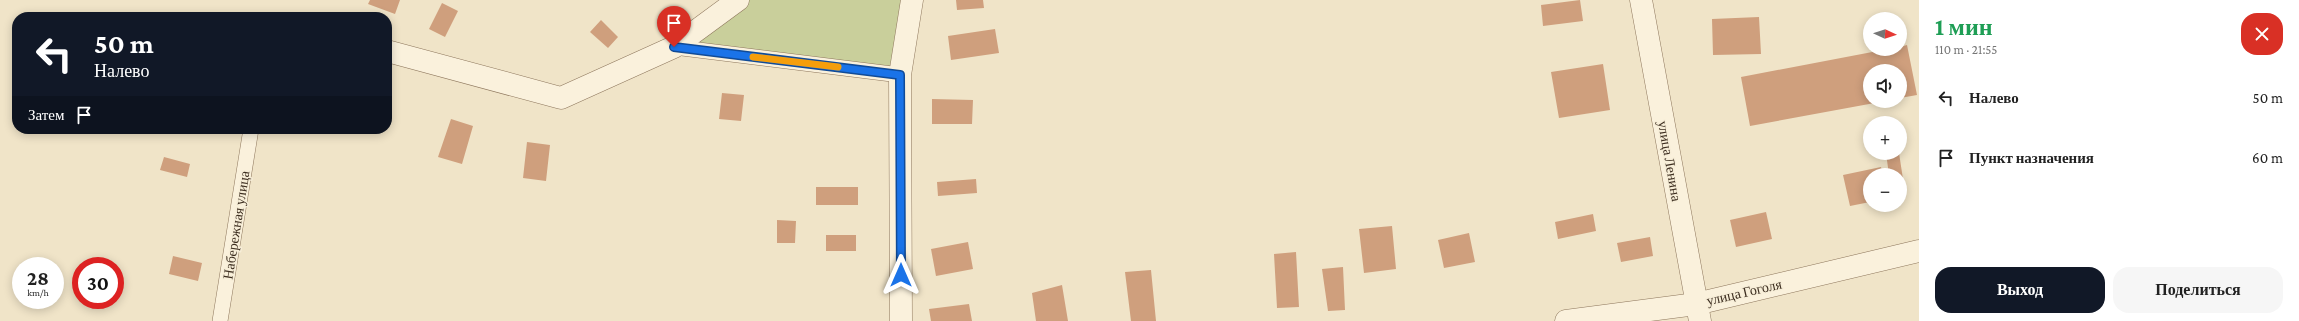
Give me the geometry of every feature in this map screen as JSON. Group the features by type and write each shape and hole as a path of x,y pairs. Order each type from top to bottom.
{"street":[{"path":"392,52 561,98 674,47 738,0"},
{"path":"901,321 900,75 912,0"},
{"name":"улица Ленина","path":"1641,0 1698,312"},
{"name":"улица Гоголя","path":"1566,321 1698,312 1919,251"}],"lane":[{"path":"674,47 900,75"},
{"name":"Набережная улица","path":"220,321 250,134"}],"green space":[{"path":"738,0 912,0 900,75 674,47"}],"building":[{"path":"370,0 400,0 395,14 368,4"},
{"path":"956,0 983,0 984,8 957,10"},
{"path":"1580,0 1583,21 1543,26 1541,5"},
{"path":"442,3 458,11 445,37 429,29"},
{"path":"1759,17 1761,54 1713,55 1712,19"},
{"path":"601,20 618,37 608,48 590,32"},
{"path":"995,29 999,53 951,60 948,36"},
{"path":"1907,45 1917,95 1907,97 1907,64 1863,64 1863,105 1750,126 1741,77 1863,54 1863,56 1907,56"},
{"path":"1603,64 1610,110 1559,118 1551,72"},
{"path":"722,93 744,95 741,121 719,119"},
{"path":"932,99 973,100 972,124 932,124"},
{"path":"451,119 473,126 462,164 438,157"},
{"path":"527,142 550,145 546,181 523,178"},
{"path":"164,157 190,164 187,177 160,170"},
{"path":"1887,160 1900,160 1901,168 1888,168"},
{"path":"1863,171 1863,203 1850,206 1843,175"},
{"path":"976,179 977,193 938,196 937,182"},
{"path":"816,187 858,187 858,205 816,205"},
{"path":"1766,212 1772,239 1736,247 1730,220"},
{"path":"1593,214 1596,231 1558,239 1555,222"},
{"path":"777,220 796,221 795,243 777,243"},
{"path":"1392,226 1396,269 1364,273 1359,229"},
{"path":"1469,233 1475,262 1444,268 1438,240"},
{"path":"826,235 856,235 856,251 826,251"},
{"path":"1650,237 1653,256 1621,262 1617,243"},
{"path":"968,242 973,269 936,276 931,249"},
{"path":"1296,252 1299,307 1277,308 1274,254"},
{"path":"173,256 202,263 198,281 169,274"},
{"path":"1343,267 1345,310 1328,311 1322,269"},
{"path":"1151,270 1156,321 1131,321 1125,272"},
{"path":"1062,285 1068,321 1036,321 1032,293"},
{"path":"969,304 972,321 931,321 929,309"}],"slow traffic":[{"path":"753,57 838,67"}],"route":[{"path":"674,47 900,75 901,275"}]}
